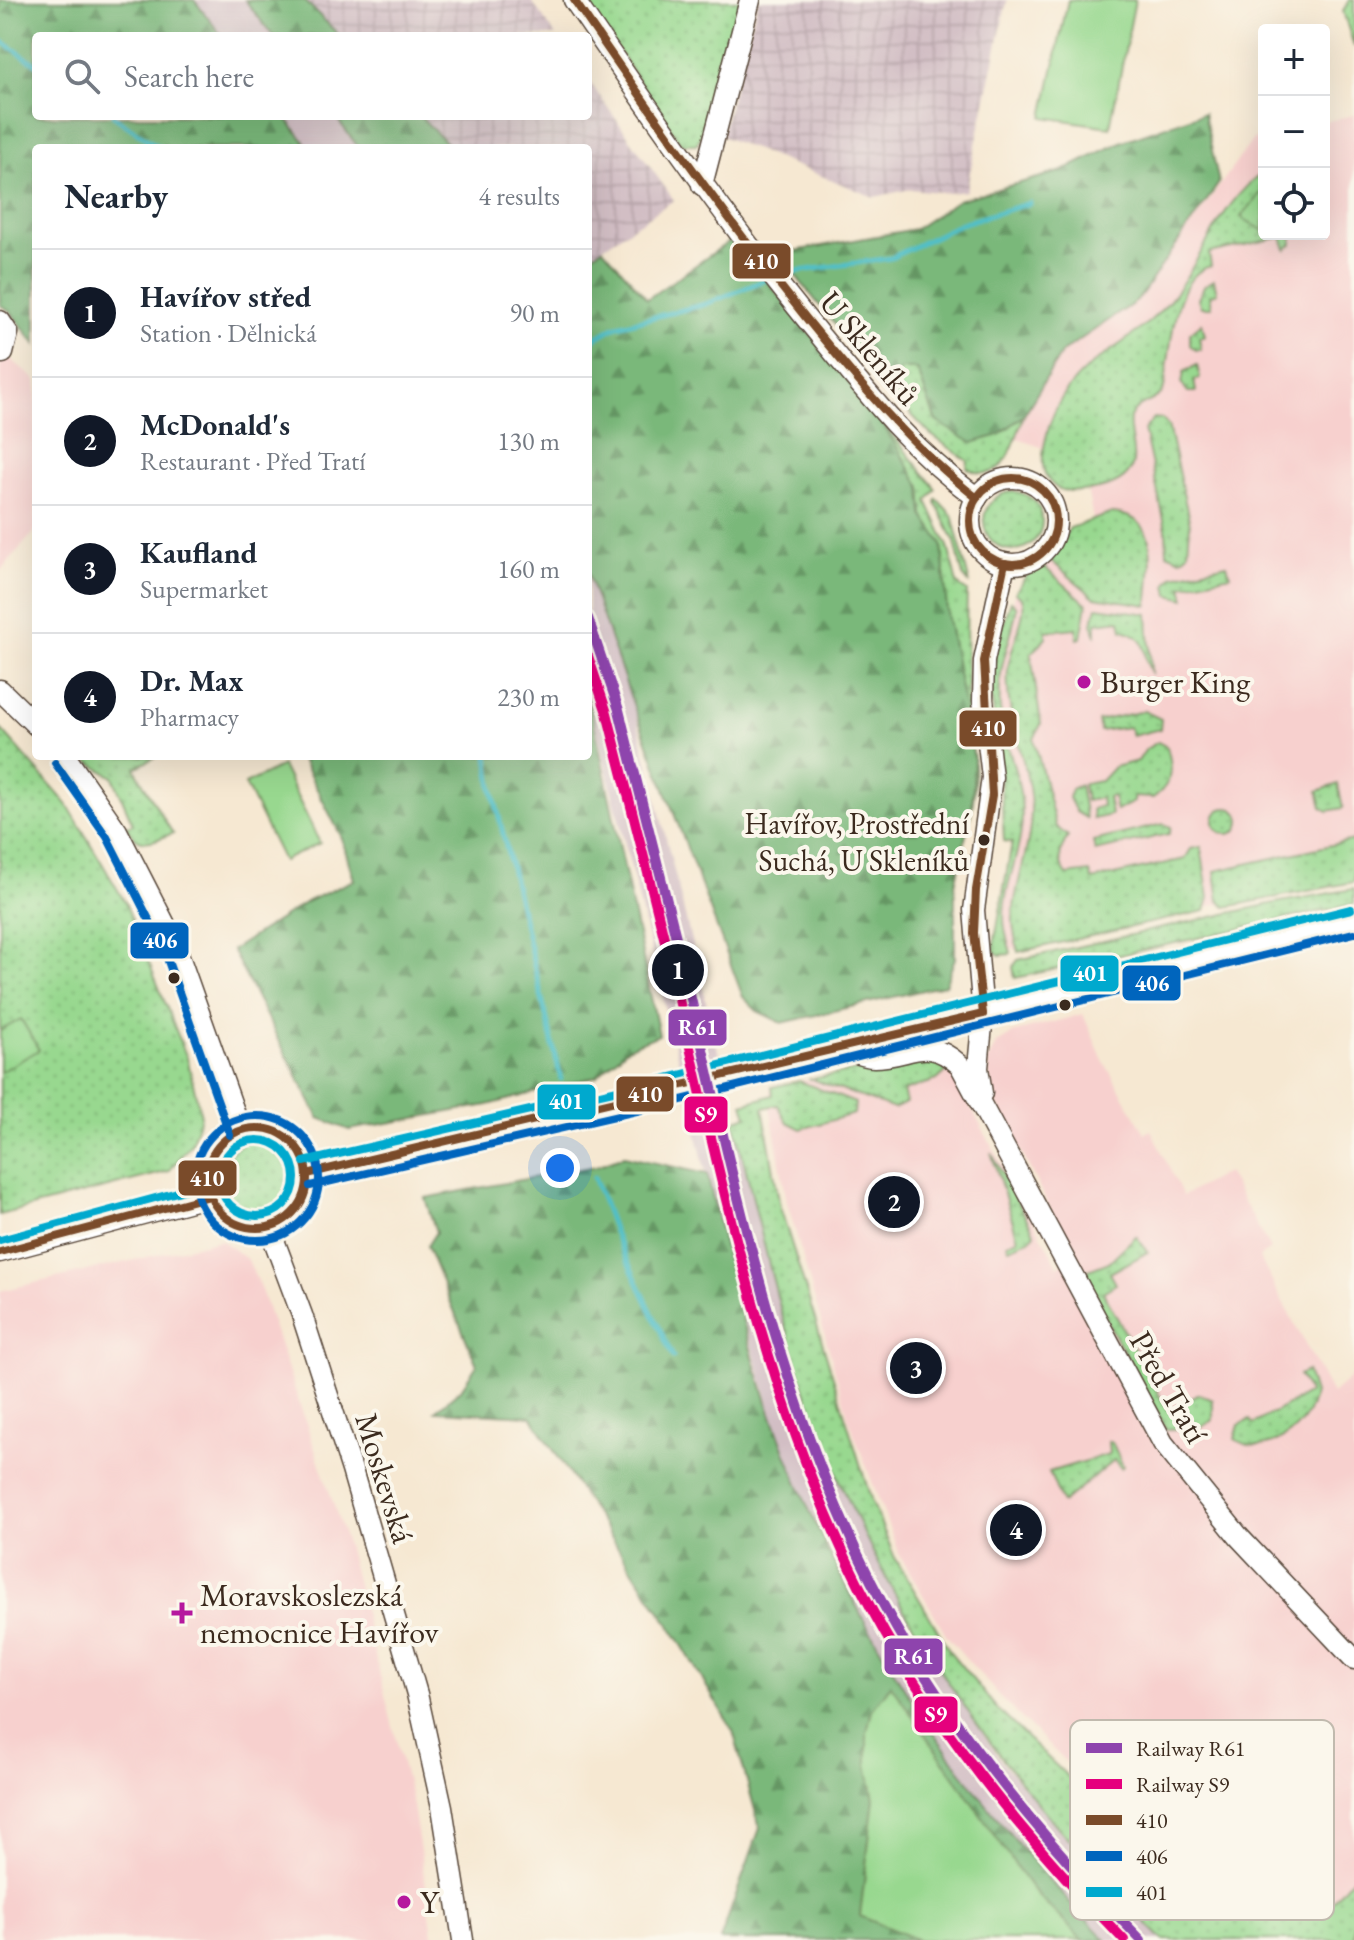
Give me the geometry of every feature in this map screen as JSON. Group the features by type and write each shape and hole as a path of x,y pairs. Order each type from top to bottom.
{"street":[{"name":"U Skleníků","path":"574,0 702,185 779,286 918,452 977,498"},
{"path":"702,185 750,0"},
{"path":"0,321 8,333 3,353"},
{"path":"1021,479 1039,487 1052,503 1056,525 1048,547 1029,561 1005,563 984,553 976,543 970,521 977,498 991,484 1021,479"},
{"path":"983,1014 974,933 976,890 992,795 984,661 1005,563"},
{"path":"0,690 32,721"},
{"path":"68,760 117,831 174,942 241,1131"},
{"path":"307,1174 638,1098 1354,921"},
{"name":"Před Tratí","path":"983,1014 978,1068 986,1108"},
{"name":"Před Tratí","path":"842,1048 873,1058 914,1048 942,1051 960,1065 986,1108 1163,1443 1257,1558 1354,1659"},
{"path":"264,1129 284,1137 300,1153 307,1174 303,1199 296,1209 269,1227 252,1228 231,1221 210,1196 207,1176 212,1157 224,1140 241,1131 264,1129"},
{"path":"0,1252 210,1196"},
{"name":"Moskevská","path":"269,1227 352,1470 417,1694 442,1807 463,1940"}],"shaded area":[{"path":"194,0 245,0 270,32 219,32"},
{"path":"304,0 531,0 553,32 336,32"},
{"path":"758,0 1007,0 966,191 948,193 911,189 874,197 721,136"},
{"path":"592,86 674,200 592,254 592,144 447,144 424,120 592,120"},
{"path":"1354,115 1354,875 999,952 1000,918 1016,839 996,692 1015,593 1028,573 1052,556 1070,528 1093,519 1087,489 1063,491 1054,486 1042,468 1044,448 1015,438 1024,415 1062,352 1137,301 1253,139 1258,138 1258,240 1330,240 1330,121"},
{"path":"288,120 338,120 356,144 306,144"},
{"path":"0,350 32,377 32,535 0,571"},
{"path":"592,586 634,707 774,1280 810,1405 832,1463 911,1626 999,1758 1070,1843 1070,1902 967,1782 876,1646 795,1478 773,1417 735,1290 592,710"},
{"path":"1083,1014 1102,1058 1145,1133 1151,1130 1183,1196 1227,1172 1270,1249 1259,1257 1332,1394 1354,1374 1354,1875 1334,1899 1334,1720 1070,1720 1070,1766 1000,1697 947,1636 899,1554 849,1420 787,1202 770,1107 771,1086 929,1059 939,1062 953,1075 1058,1266 1075,1258 991,1092 988,1060 997,1043 1016,1032"},
{"name":"Moravskoslezská nemocnice Havířov","path":"221,1240 248,1260 260,1287 346,1541 413,1806 434,1940 0,1940 0,1291"},
{"path":"1087,1920 1143,1920 1162,1940 1106,1940"}],"green space":[{"path":"0,0 194,0 219,32 32,32 32,120 288,120 306,144 32,144 32,340 10,311 0,305"},
{"path":"245,0 304,0 336,32 270,32"},
{"path":"592,0 745,0 706,129 696,144 681,144 589,7"},
{"path":"1068,0 1135,0 1110,127 1043,117"},
{"path":"1349,0 1354,0 1354,47 1343,11"},
{"path":"1204,113 1219,183 1137,301 1062,352 1024,415 999,435 972,443 936,421 917,369 901,369 886,388 778,254 915,229 958,200 1063,171 1123,141"},
{"path":"338,120 424,120 447,144 356,144"},
{"path":"1258,177 1258,240 1268,240 1209,253 1211,266 1197,273 1187,285 1175,320 1163,392 1137,409 1130,418 1133,462 1129,471 1123,479 1102,488 1078,491 1058,489 1046,476 1043,460 1052,417 1064,394 1078,377 1152,319 1171,299 1224,215"},
{"path":"1258,196 1258,227 1241,217"},
{"path":"733,239 879,418 921,487 923,515 942,544 947,613 974,759 972,807 955,885 955,958 945,985 782,1023 757,1011 743,997 634,707 592,586 592,255 603,248 647,299"},
{"path":"1283,240 1292,240 1292,244 1286,249"},
{"path":"1214,280 1217,293 1210,295 1212,307 1201,307 1198,299 1204,286"},
{"path":"1202,323 1205,336 1199,337 1201,350 1196,350 1190,345 1190,333"},
{"path":"1197,365 1200,378 1194,380 1196,392 1188,392 1182,384 1184,372"},
{"path":"901,369 917,369 936,421 999,435 1024,415 1012,449 999,468 980,473 967,468 968,461 930,434 886,388"},
{"path":"879,418 936,489 927,501 948,546 957,584 967,591 967,690 975,776 972,811 967,830 972,807 947,613 942,544 923,515 921,487"},
{"path":"1154,418 1162,419 1168,425 1190,524 1188,553 1181,559 1167,553 1166,529 1144,430"},
{"path":"1013,492 1034,500 1042,521 1034,542 1013,550 992,542 984,521 992,500"},
{"path":"937,499 952,515 970,584 963,576 955,542 936,503"},
{"path":"1112,513 1129,516 1140,523 1147,533 1151,559 1148,605 1094,597 1049,559 1070,528"},
{"path":"1227,564 1230,575 1182,586 1185,599 1169,595 1167,584 1173,576"},
{"path":"1042,565 1087,604 1081,638 1078,639 1076,628 1046,631 1046,637 1031,654 1041,724 1034,739 1056,827 1068,836 1060,855 1061,865 1067,875 1090,872 1092,880 1185,859 1191,849 1201,847 1209,898 1205,911 1018,952 1013,916 1029,835 1031,807 1010,705 1008,669 1023,612 1022,598 1015,593 1028,573"},
{"path":"1011,601 1017,607 1002,667 1000,708 1019,788 1022,816 1005,905 1005,927 1011,954 1000,955 994,951 994,945 1012,842 1004,841 999,751 991,694 994,651"},
{"path":"1097,607 1148,614 1151,672 1144,647 1138,637 1122,630 1120,620 1096,623 1096,636 1092,623"},
{"path":"1144,711 1161,719 1160,729 1132,736 1129,727 1100,731 1098,721"},
{"path":"592,713 659,1035 629,1047 597,1076 488,1105 349,1130 319,1118 232,950 308,901 354,880 341,836 302,760 592,760"},
{"path":"0,728 67,804 125,902 187,1058 201,1116 191,1144 169,1171 0,1215"},
{"path":"1158,742 1167,747 1171,763 1165,787 1153,798 1134,797 1134,802 1116,811 1113,796 1108,797 1111,815 1093,819 1092,809 1102,806 1101,798 1086,801 1083,784 1101,781 1114,767 1138,761 1146,749"},
{"path":"85,760 150,760 135,768 173,833 146,842 136,838 126,826 133,824 113,777"},
{"path":"282,766 320,843 283,861 245,784"},
{"path":"1338,784 1343,808 1328,811 1322,807 1318,791"},
{"path":"1080,785 1086,818 1076,812 1069,798 1071,789"},
{"path":"1227,808 1236,812 1240,821 1236,830 1227,834 1218,830 1214,821 1218,812"},
{"path":"1164,824 1171,827 1169,834 1095,851 1093,841"},
{"path":"1354,840 1354,882 1226,907 1219,901 1215,871"},
{"path":"1354,889 1354,904 1015,978 1013,967 1018,960 1275,903"},
{"path":"21,1019 39,1050 0,1072 0,1031"},
{"path":"922,1059 937,1063 947,1071 937,1080 903,1091 906,1103 894,1109 811,1079"},
{"path":"799,1081 855,1103 854,1114 801,1129 787,1122 778,1105 763,1108 780,1207 872,1502 894,1556 951,1653 997,1709 1070,1779 1070,1840 1002,1758 914,1628 876,1558 811,1408 788,1337 734,1121 747,1116 743,1104 773,1095 772,1087"},
{"path":"259,1140 280,1146 290,1156 296,1177 290,1198 280,1208 259,1214 238,1208 228,1198 222,1177 228,1156 238,1146"},
{"path":"991,1152 1035,1234 1029,1240 1009,1248 1007,1243 1018,1239"},
{"path":"624,1156 707,1174 763,1389 802,1492 834,1563 911,1698 955,1762 1002,1824 1070,1902 1070,1920 1087,1920 1106,1940 1082,1940 1031,1888 891,1686 867,1764 874,1799 860,1915 918,1940 720,1940 760,1828 733,1731 679,1640 531,1416 435,1411 461,1389 477,1365 427,1246 436,1232 425,1198 596,1166"},
{"path":"1136,1236 1148,1252 1110,1273 1116,1284 1103,1292 1168,1411 1199,1394 1213,1400 1213,1420 1198,1429 1166,1429 1081,1273 1109,1262"},
{"path":"1307,1371 1314,1394 1304,1418 1295,1429 1273,1443 1260,1446 1247,1445 1235,1439 1239,1425 1250,1420 1253,1424 1309,1393 1299,1375"},
{"path":"1108,1441 1112,1442 1123,1466 1121,1468 1114,1460 1062,1503 1049,1472 1109,1454"},
{"path":"891,1685 1031,1888 1082,1940 918,1940 860,1916 874,1799 867,1764 867,1732 872,1710"},
{"path":"1354,1876 1354,1940 1163,1940 1144,1920 1334,1920 1334,1899"}],"waterway":[{"path":"0,40 32,61"},
{"path":"119,120 154,144"},
{"path":"779,274 891,258 960,224 1030,203"},
{"path":"592,341 614,327 706,304 770,278"},
{"path":"489,760 492,787 561,1079"},
{"path":"594,1177 616,1237 673,1357"}],"rail line":[{"name":"R61","path":"592,630 619,710 749,1240 789,1379 813,1448 871,1581 927,1679 992,1771 1070,1864"},
{"name":"S9","path":"592,668 638,832 737,1244 756,1314 802,1453 860,1587 915,1683 979,1774 1070,1882"},
{"name":"S9","path":"1105,1920 1124,1940"},
{"name":"R61","path":"1122,1920 1141,1940"}],"transit line":[{"name":"410","path":"574,0 687,161 806,318 908,435 977,498"},
{"name":"410","path":"1013,478 1029,482 1043,491 1052,505 1056,521 1052,537 1043,551 1029,560 1013,564 997,560 983,551 974,537 970,521 974,505 983,491 997,482 1013,478"},
{"name":"410","path":"983,1014 974,933 976,890 992,795 984,661 1005,563"},
{"name":"406","path":"55,763 107,837 163,947 230,1135"},
{"name":"401","path":"304,1162 635,1086 1351,909"},
{"name":"406","path":"310,1186 641,1110 1354,933"},
{"name":"410","path":"307,1174 983,1014"},
{"name":"406","path":"257,1116 281,1121 301,1134 314,1154 319,1178 314,1202 301,1222 281,1235 257,1240 233,1235 213,1222 200,1202 195,1178 200,1154 213,1134 233,1121 257,1116"},
{"name":"410","path":"257,1128 276,1132 292,1143 303,1159 307,1178 303,1197 292,1213 276,1224 257,1228 238,1224 222,1213 211,1197 207,1178 211,1159 222,1143 238,1132 257,1128"},
{"name":"401","path":"257,1140 271,1143 284,1151 292,1164 295,1178 292,1192 284,1205 271,1213 257,1216 243,1213 230,1205 222,1192 219,1178 222,1164 230,1151 243,1143 257,1140"},
{"name":"401","path":"0,1240 207,1184"},
{"name":"410","path":"0,1252 210,1196"}],"place":[{"name":"Burger King","path":"1084,682"},
{"name":"Havířov, Prostřední Suchá, U Skleníků","path":"984,840"},
{"name":"Havířov střed","path":"678,970"},
{"name":"McDonald's","path":"894,1202"},
{"name":"Kaufland","path":"916,1368"},
{"name":"Dr. Max","path":"1016,1530"},
{"name":"Moravskoslezská nemocnice Havířov","path":"182,1613"},
{"name":"Y","path":"404,1902"}]}
